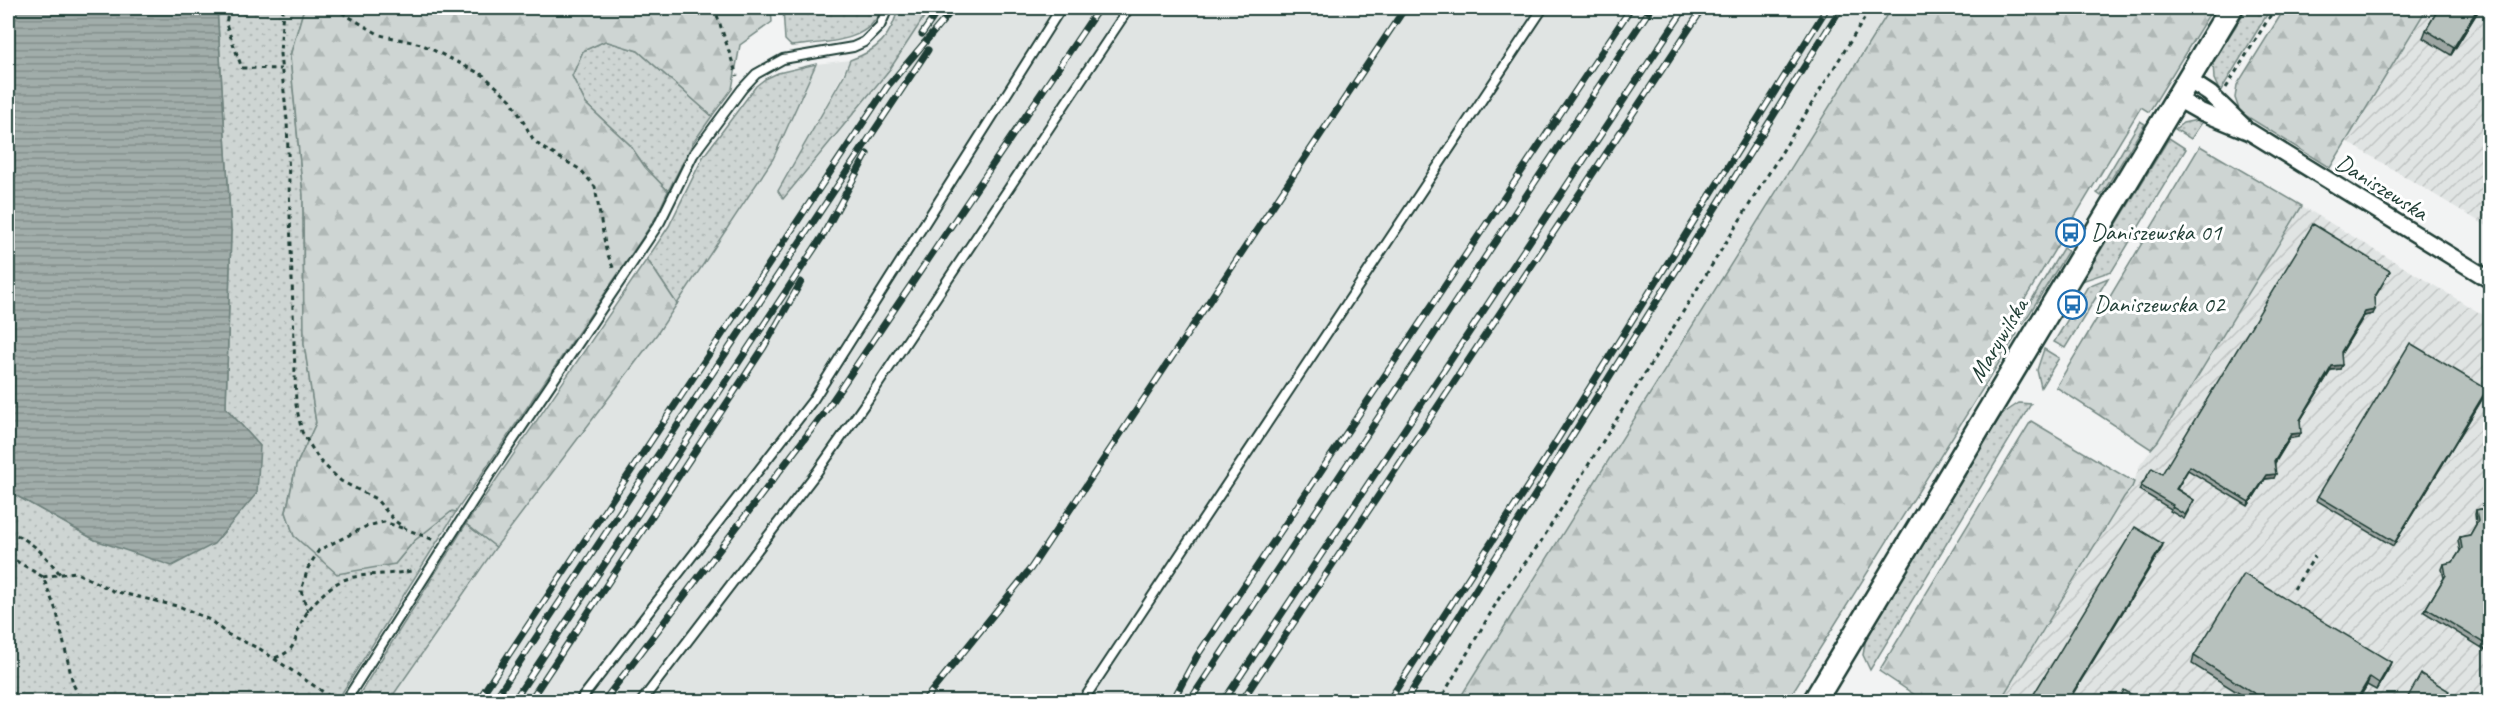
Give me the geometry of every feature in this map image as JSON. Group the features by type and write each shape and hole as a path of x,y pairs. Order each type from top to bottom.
{"main road":[{"name":"Marywilska","path":"1814,702 2230,8"}],"street":[{"name":"Daniszewska","path":"2187,79 2210,94 2250,132"},
{"name":"Daniszewska","path":"2176,98 2199,111 2250,132 2490,280"}],"lane":[{"path":"345,702 444,544 660,222 693,155 742,89 756,74 783,59 853,47 864,42 880,26 888,8"},
{"path":"579,702 813,400 1061,8"},
{"path":"641,702 804,489 869,399 1129,8"},
{"path":"1082,702 1543,8"}],"path":[{"path":"230,8 226,24 242,68 281,69"},
{"path":"283,8 280,54 287,120 296,405 302,432 320,461 341,481 376,499 395,521 406,529"},
{"path":"334,8 380,35 421,44 483,75 512,100 534,140 541,147 581,170 594,187 606,250 619,284"},
{"path":"712,8 716,12 742,89"},
{"path":"1439,702 1502,595 1540,543 1871,8"},
{"path":"2222,95 2275,8"},
{"path":"308,612 301,591 308,568 319,550 360,529 384,522 444,544"},
{"path":"8,532 21,536 42,551 60,574"},
{"path":"8,556 43,577 57,613 73,684 82,702"},
{"path":"2294,590 2315,556"},
{"path":"275,658 291,650 297,640 301,623 308,612 333,585 349,578 403,573 431,566"},
{"path":"43,577 75,572 113,591 181,608 210,620 227,634 275,658 337,702"}],"shaded area":[{"path":"8,8 217,8 231,231 226,408 260,446 257,493 214,544 172,566 95,540 8,491"},
{"path":"930,8 1891,8 1458,701 389,702 482,566 657,334 773,159 816,64 850,60 812,132 783,199 890,69"},
{"path":"2427,8 2490,8 2490,228 2346,141"},
{"path":"2302,206 2490,319 2490,701 2000,702 2132,487 2140,465 2158,441"}],"green space":[{"path":"217,8 304,8 290,56 303,195 304,344 316,423 296,466 286,512 294,536 395,564 414,541 453,510 456,512 337,701 8,702 8,491 95,540 260,446 226,408 231,231"},
{"path":"304,8 771,8 772,22 740,45 732,89 712,116 638,51 605,41 583,51 572,76 586,104 630,145 645,167 668,191 656,217 456,512 452,511 414,541 395,564 337,574 294,536 286,512 296,466 316,423 304,344 303,195 290,56"},
{"path":"783,8 881,8 876,20 856,35 830,42 791,46 785,40"},
{"path":"898,8 930,8 890,69 783,199 778,191 844,75 850,60 868,52 882,41 892,27"},
{"path":"1891,8 2213,8 2149,112 2141,107 2008,327 2017,334 1787,701 1458,701"},
{"path":"2247,8 2271,8 2220,92 2214,79 2213,62"},
{"path":"2285,8 2427,8 2330,168 2240,112 2235,98 2237,85"},
{"path":"605,41 638,51 712,116 693,143 668,191 645,167 630,145 586,104 572,76 583,51"},
{"path":"816,64 773,159 677,304 647,259 669,226 703,157 756,86 778,73"},
{"path":"2140,121 2145,124 2101,196 2097,193"},
{"path":"2203,121 2191,139 2175,129 2183,123"},
{"path":"2169,138 2186,149 2112,271 2082,281"},
{"path":"2200,146 2302,206 2151,449 2056,387"},
{"path":"2063,248 2068,251 2023,324 2019,321"},
{"path":"647,259 677,304 657,334 496,547 466,524"},
{"path":"2108,278 2065,348 2054,342 2088,286"},
{"path":"2044,349 2059,358 2041,387 2037,370"},
{"path":"2019,403 2031,404 1870,670 1863,655 1866,638 2001,415"},
{"path":"2031,421 2134,482 2000,701 1924,701 1879,671"},
{"path":"466,524 496,547 389,701 355,701"}],"building":[{"path":"2439,8 2478,8 2454,47 2426,30"},
{"path":"2313,224 2390,271 2374,298 2375,310 2365,312 2341,352 2342,365 2332,366 2300,420 2301,433 2291,434 2274,461 2276,474 2267,475 2249,502 2190,466 2176,489 2194,500 2185,515 2141,486 2152,468 2162,474"},
{"path":"2410,343 2487,389 2395,542 2318,496"},
{"path":"2490,501 2490,647 2426,608 2446,575 2444,564 2453,562 2462,548 2460,537 2470,535 2478,521 2476,510 2486,508"},
{"path":"2135,527 2163,544 2067,702 2029,702"},
{"path":"2244,574 2391,662 2379,683 2370,677 2355,702 2268,702 2194,656"},
{"path":"2421,674 2449,691 2442,702 2405,702"},
{"path":"2124,690 2143,702 2118,702"}],"railway":[{"path":"922,34 940,8"},
{"path":"477,702 887,87 954,8"},
{"path":"603,702 824,413 1099,8"},
{"path":"923,702 1031,568 1405,8"},
{"path":"1172,702 1197,656 1631,8"},
{"path":"1189,702 1651,8"},
{"path":"1223,702 1685,8"},
{"path":"1241,702 1703,8"},
{"path":"1388,702 1544,461 1827,8"},
{"path":"1405,702 1841,8"},
{"path":"493,702 928,50"},
{"path":"513,702 822,237 867,154"},
{"path":"529,702 764,347 801,282"}],"place":[{"name":"Daniszewska 01","path":"2070,232"},
{"name":"Daniszewska 02","path":"2073,304"}]}
